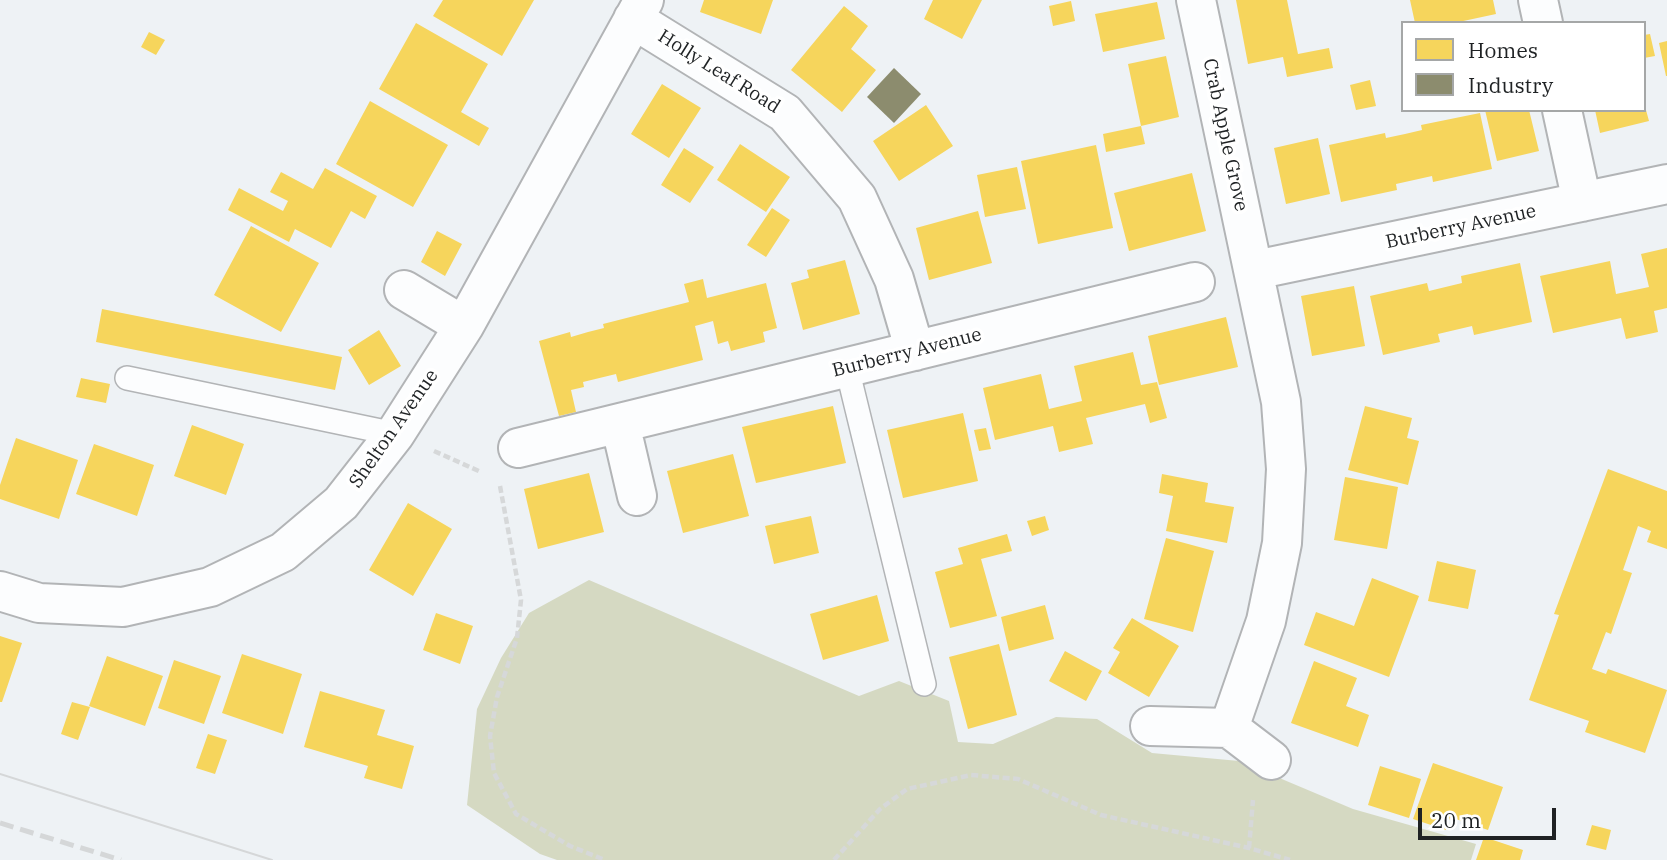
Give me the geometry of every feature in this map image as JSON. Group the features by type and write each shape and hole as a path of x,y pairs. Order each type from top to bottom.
{"street":[{"name":"Crab Apple Grove","path":"1196,0 1281,402 1286,469 1283,531 1266,621 1229,728"},
{"path":"1538,0 1543,21"},
{"name":"Shelton Avenue","path":"0,591 38,603 123,607 210,587 283,552 341,503 395,434 464,326 639,9"},
{"name":"Holly Leaf Road","path":"639,9 785,113 857,198 894,279 915,351"},
{"path":"1562,112 1582,202"},
{"name":"Burberry Avenue","path":"1255,270 1667,184"},
{"name":"Burberry Avenue","path":"508,464 620,423 1195,282"},
{"path":"404,290 464,326"},
{"path":"620,423 637,496"},
{"path":"1150,726 1229,728 1271,760"}],"lane":[{"path":"847,368 924,684"},
{"path":"127,378 395,434"}],"path":[{"path":"395,434 487,475"},
{"path":"508,464 521,600 517,638 497,697 490,736 494,774 516,814 570,846 605,860"},
{"path":"834,860 880,809 907,789 971,775 1018,779 1101,815 1249,848 1290,860"}],"green space":[{"path":"589,580 859,696 899,681 949,701 958,742 993,744 1056,717 1097,719 1152,753 1239,761 1353,809 1476,844 1471,860 557,860 540,854 467,805 477,709 501,658 529,613"}],"building: Homes":[{"path":"443,0 534,0 502,56 433,16"},
{"path":"704,0 773,0 761,34 700,12"},
{"path":"933,0 982,0 962,39 924,19"},
{"path":"1236,0 1287,0 1298,54 1329,48 1333,68 1287,77 1283,57 1248,64"},
{"path":"1410,0 1493,0 1496,14 1463,21 1415,21"},
{"path":"1071,1 1075,21 1053,26 1049,6"},
{"path":"1157,2 1165,39 1103,52 1095,14"},
{"path":"844,6 868,26 851,49 876,70 842,112 791,70"},
{"path":"416,23 488,64 461,112 489,128 479,146 379,89"},
{"path":"149,32 165,40 156,55 141,47"},
{"path":"1650,34 1655,56 1646,58 1646,35"},
{"path":"1667,41 1667,76 1666,76 1659,43"},
{"path":"1166,56 1179,117 1141,126 1128,64"},
{"path":"1370,80 1376,106 1356,110 1350,85"},
{"path":"662,84 701,108 669,158 631,134"},
{"path":"370,101 448,145 413,207 336,164"},
{"path":"926,105 953,146 899,181 873,141"},
{"path":"1646,110 1649,121 1600,133 1595,112"},
{"path":"1485,112 1529,112 1539,151 1497,161"},
{"path":"1480,113 1492,169 1433,182 1432,176 1396,184 1397,190 1341,202 1329,145 1385,133 1386,138 1405,134 1422,130 1421,125"},
{"path":"1141,126 1145,144 1106,152 1103,134"},
{"path":"1318,138 1330,194 1286,204 1274,148"},
{"path":"740,144 790,177 766,212 717,180"},
{"path":"1096,145 1113,228 1038,244 1021,161"},
{"path":"684,148 714,167 690,203 661,185"},
{"path":"1017,167 1026,209 985,217 977,175"},
{"path":"325,168 377,196 365,219 351,211 331,248 295,229 289,242 228,210 239,188 283,211 288,201 270,192 281,172 313,189"},
{"path":"1192,173 1206,231 1129,251 1114,193"},
{"path":"772,208 790,220 766,257 747,245"},
{"path":"978,211 992,263 929,280 916,228"},
{"path":"251,226 319,263 281,332 214,295"},
{"path":"437,231 462,244 445,276 421,262"},
{"path":"1667,248 1667,308 1654,311 1658,332 1626,339 1621,318 1553,333 1540,276 1610,261 1616,294 1649,287 1641,254"},
{"path":"845,260 860,314 803,330 791,283 809,278 807,270"},
{"path":"1520,263 1532,322 1474,335 1472,326 1438,334 1440,342 1383,355 1370,296 1427,283 1429,291 1462,283 1461,276"},
{"path":"703,279 707,298 766,283 777,328 763,332 765,342 731,351 728,341 718,344 713,321 695,326 703,360 618,382 616,374 583,382 584,387 571,390 576,412 559,416 539,341 570,332 571,337 604,328 603,324 689,302 684,284"},
{"path":"1354,286 1365,346 1312,356 1301,296"},
{"path":"102,309 342,357 335,390 96,342"},
{"path":"1226,317 1238,367 1159,385 1148,336"},
{"path":"379,330 401,366 369,385 348,350"},
{"path":"1133,352 1141,385 1157,382 1167,418 1150,423 1145,404 1086,418 1093,444 1059,452 1053,426 995,440 983,388 1041,374 1049,409 1082,401 1074,366"},
{"path":"81,378 110,384 106,403 76,397"},
{"path":"833,406 846,463 756,483 742,427"},
{"path":"1365,406 1412,418 1407,438 1419,441 1408,485 1348,470"},
{"path":"963,413 978,481 903,498 887,430"},
{"path":"192,425 244,444 226,495 174,476"},
{"path":"986,428 991,449 979,451 974,430"},
{"path":"16,438 78,460 59,519 0,499 0,485"},
{"path":"94,444 154,465 137,516 76,494"},
{"path":"733,454 749,516 683,533 667,471"},
{"path":"1608,469 1667,491 1667,549 1647,542 1651,531 1638,526 1623,570 1632,573 1611,634 1606,632 1592,669 1606,674 1608,669 1667,690 1645,753 1585,732 1589,721 1529,700 1559,615 1554,614"},
{"path":"589,473 604,532 538,549 524,489"},
{"path":"1162,474 1208,483 1205,502 1234,507 1227,543 1166,531 1173,496 1159,493"},
{"path":"1345,477 1398,487 1387,549 1334,540"},
{"path":"408,503 452,529 413,596 369,570"},
{"path":"811,516 819,553 774,564 765,526"},
{"path":"1045,516 1049,530 1032,536 1027,521"},
{"path":"1007,534 1012,551 981,559 997,616 950,628 935,572 963,564 958,548"},
{"path":"1166,538 1214,551 1193,632 1144,619"},
{"path":"1437,561 1476,570 1468,609 1428,601"},
{"path":"1372,578 1419,596 1389,677 1304,645 1316,612 1354,626"},
{"path":"877,595 889,641 823,660 810,614"},
{"path":"1045,605 1054,639 1009,651 1001,617"},
{"path":"436,613 473,626 460,664 423,650"},
{"path":"1132,618 1179,646 1149,697 1108,673 1120,652 1113,648"},
{"path":"0,636 22,643 2,702 0,702"},
{"path":"999,644 1017,715 968,729 949,657"},
{"path":"1065,651 1102,671 1086,701 1049,681"},
{"path":"242,654 302,674 283,734 222,713"},
{"path":"107,656 163,676 145,726 89,706"},
{"path":"174,660 221,676 204,724 158,708"},
{"path":"1314,661 1357,678 1346,706 1369,715 1358,747 1291,723"},
{"path":"320,691 385,710 377,735 414,746 402,789 364,778 368,766 304,747"},
{"path":"72,702 90,707 78,740 61,734"},
{"path":"208,734 227,740 215,774 196,768"},
{"path":"1433,763 1503,787 1488,830 1450,817 1446,830 1413,819"},
{"path":"1380,766 1421,779 1409,818 1368,805"},
{"path":"1592,825 1611,830 1606,850 1586,845"},
{"path":"1484,837 1523,850 1520,860 1476,860"}],"building: Industry":[{"path":"894,68 921,94 894,123 867,97"}],"tram line":[{"path":"0,774 272,860"}],"railway":[{"path":"0,823 121,860"}]}
